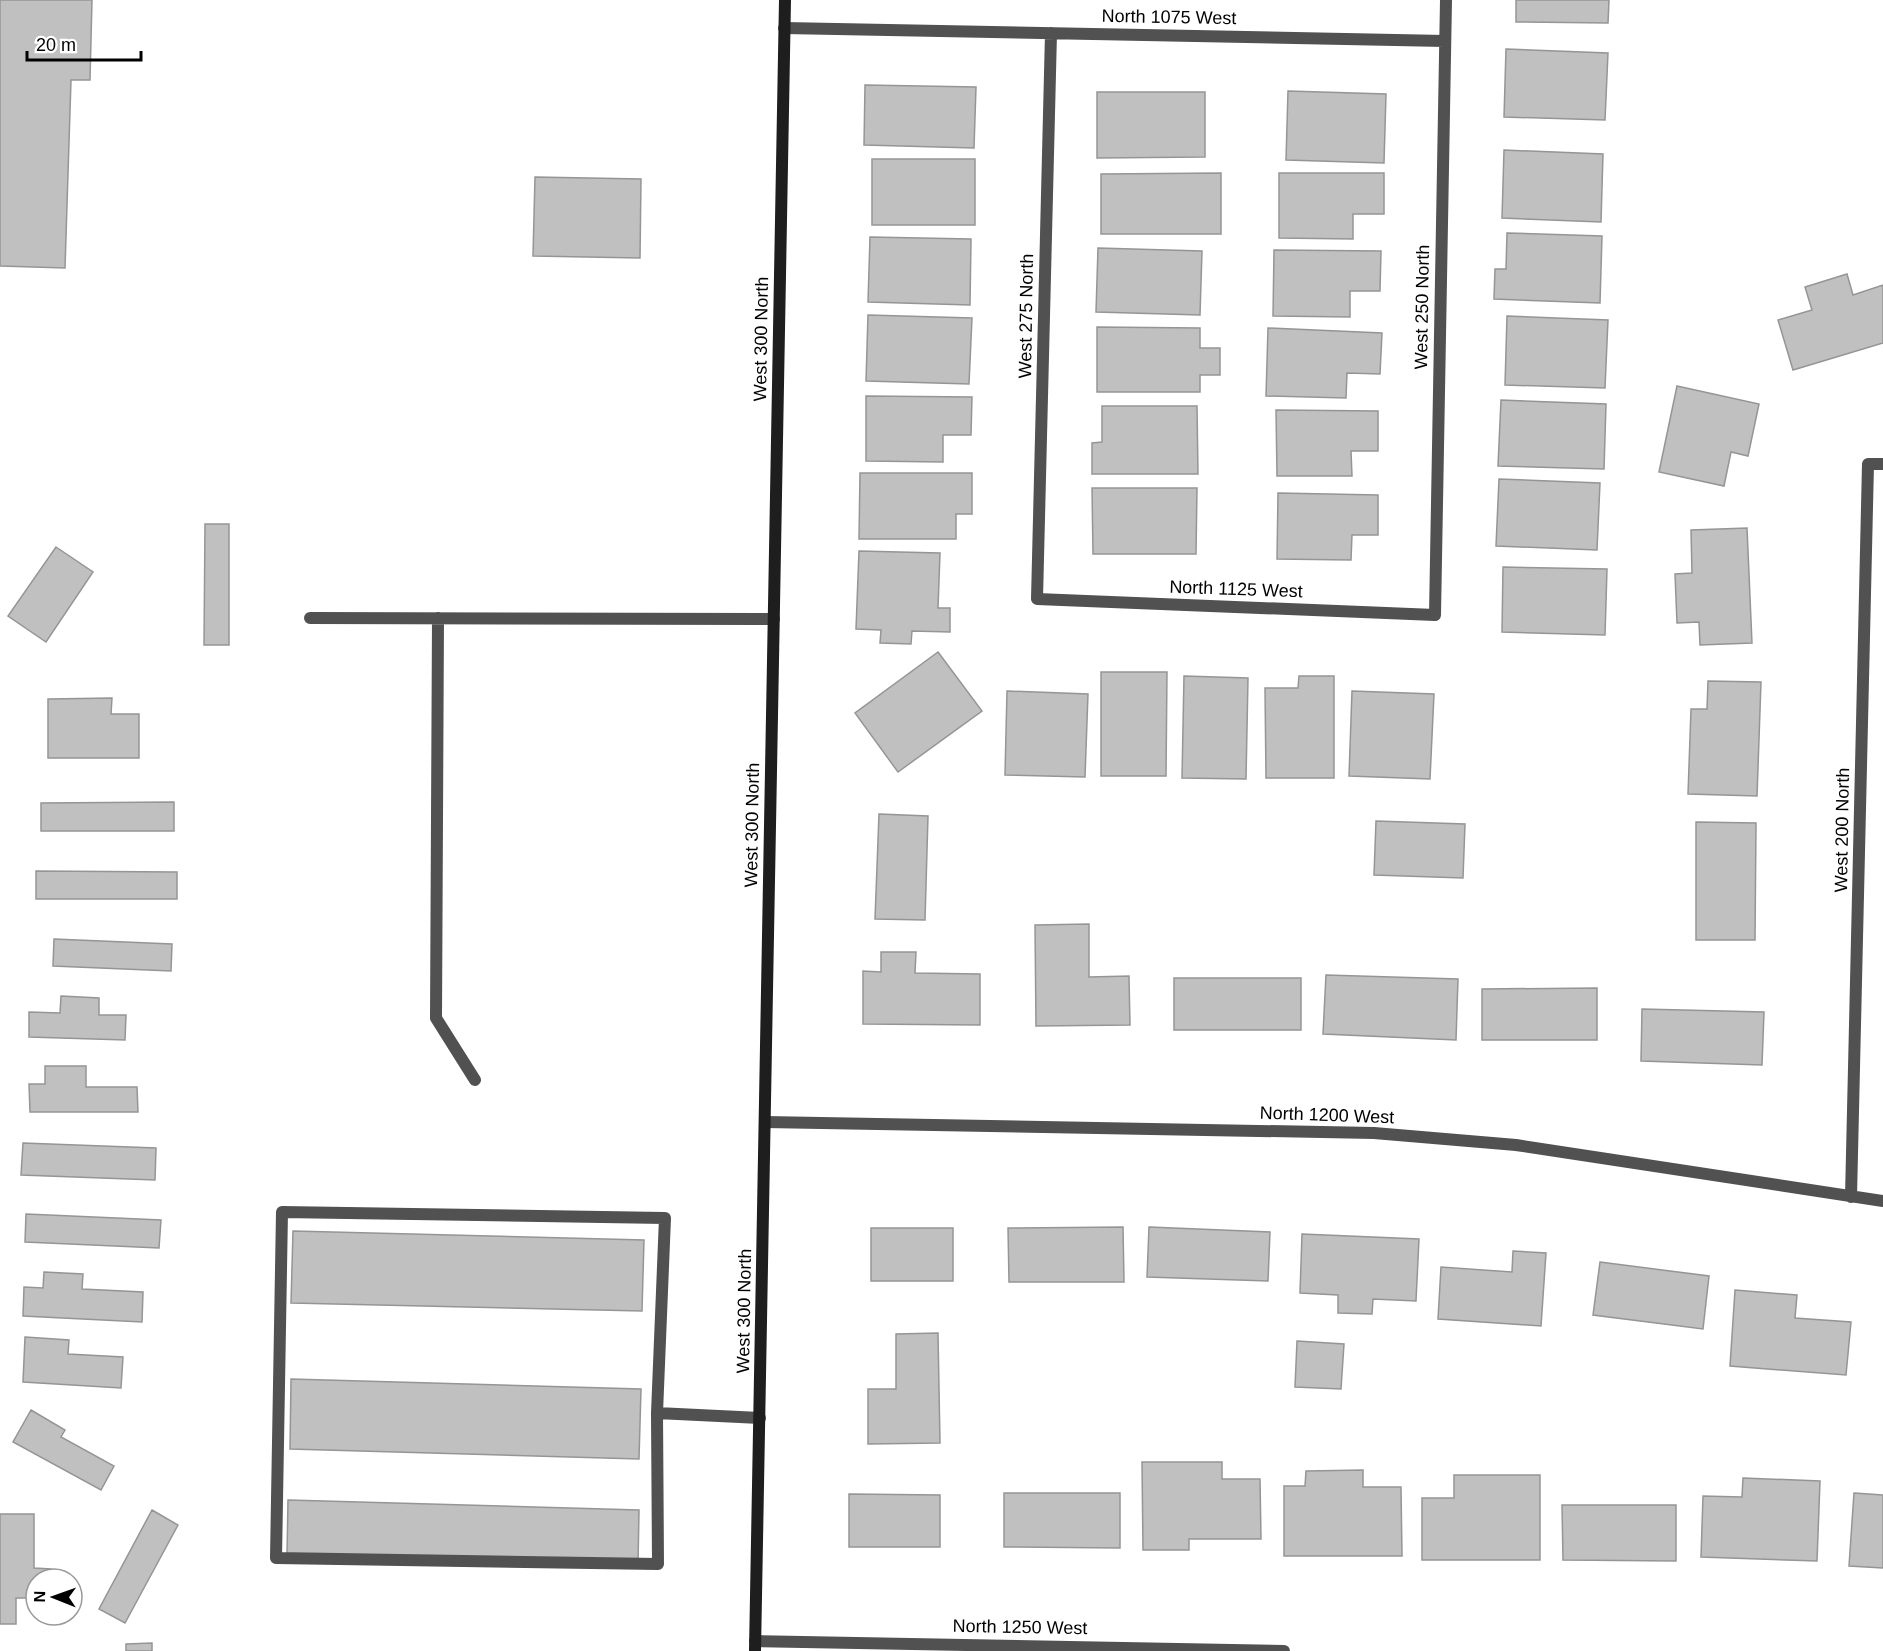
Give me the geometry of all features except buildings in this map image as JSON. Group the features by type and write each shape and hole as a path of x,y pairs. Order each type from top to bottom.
{"main road":[{"name":"West 300 North","path":"755,1646 785,0"}],"street":[{"name":"West 250 North","path":"1435,615 1446,0"},
{"name":"North 1075 West","path":"784,28 1445,40"},
{"name":"West 275 North","path":"1037,600 1051,33"},
{"name":"West 200 North","path":"1851,1197 1868,464 1883,464"},
{"name":"North 1125 West","path":"1037,600 1435,615"},
{"path":"310,618 774,619"},
{"path":"438,618 436,1018 476,1080"},
{"name":"North 1200 West","path":"765,1122 1374,1133 1516,1144 1883,1202"},
{"path":"282,1212 665,1218 657,1413 658,1564 276,1558 282,1212"},
{"path":"657,1413 760,1418"},
{"name":"North 1250 West","path":"755,1646 1284,1651"}]}
